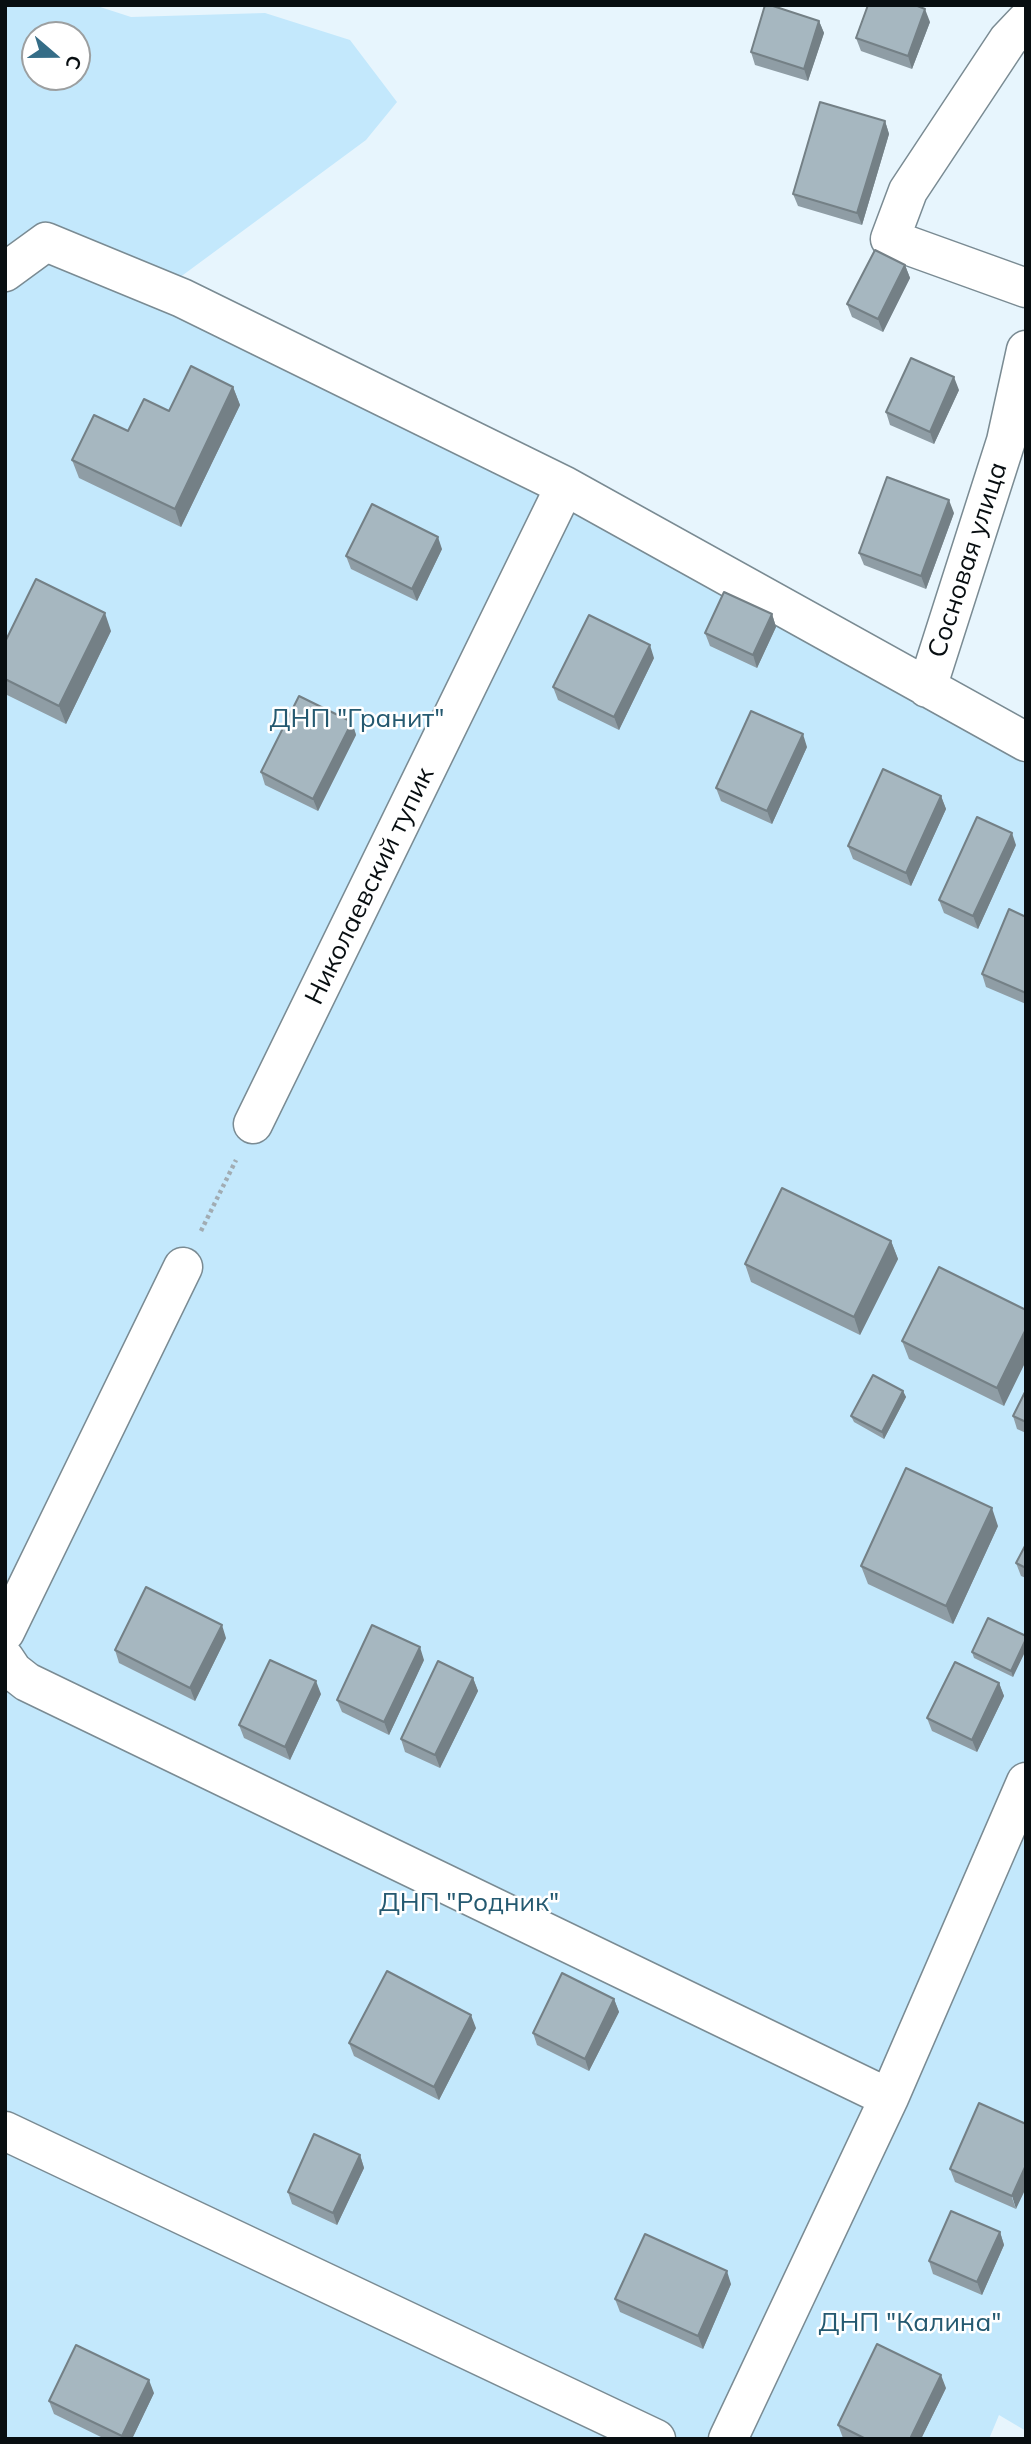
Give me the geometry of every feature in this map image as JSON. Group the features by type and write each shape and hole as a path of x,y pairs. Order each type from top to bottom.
{"street":[{"path":"1026,22 1008,40 908,191 890,239 1026,288"},
{"path":"5,272 46,242 194,303 565,486 1026,742"},
{"name":"Сосновая улица","path":"928,688 1006,441 1026,350"},
{"name":"Николаевский тупик","path":"253,1125 565,486"},
{"path":"5,1632 183,1268"},
{"path":"5,1660 13,1671 27,1682 889,2098"},
{"path":"728,2439 889,2098 1026,1783"},
{"path":"5,2131 656,2439"}],"path":[{"path":"183,1268 253,1125"}],"green space":[{"path":"5,5 94,5 131,17 265,13 350,40 397,102 366,140 164,289 1026,742 1026,2431 999,2415 989,2439 5,2439"}],"building":[{"path":"765,5 819,21 804,69 751,52"},
{"path":"868,5 915,5 925,9 908,56 856,38"},
{"path":"820,102 885,121 857,213 793,194"},
{"path":"875,250 905,265 878,319 847,304"},
{"path":"911,358 954,377 930,432 886,412"},
{"path":"191,366 233,387 175,509 72,460 94,415 128,431 144,399 169,411"},
{"path":"887,477 949,500 921,576 859,553"},
{"path":"372,504 438,537 412,589 346,556"},
{"path":"36,579 105,613 59,706 5,679 5,642"},
{"path":"724,592 772,614 753,655 705,633"},
{"path":"589,615 650,645 614,717 553,687"},
{"path":"299,696 352,722 313,799 261,772"},
{"path":"751,711 803,734 767,811 716,788"},
{"path":"883,769 941,796 906,873 848,846"},
{"path":"977,817 1012,833 973,916 939,900"},
{"path":"1009,909 1026,917 1026,993 982,974"},
{"path":"782,1188 891,1241 854,1317 745,1264"},
{"path":"939,1267 1026,1310 1026,1329 997,1388 902,1341"},
{"path":"873,1375 903,1391 882,1432 851,1416"},
{"path":"1026,1390 1026,1422 1013,1416"},
{"path":"906,1468 992,1508 946,1606 861,1566"},
{"path":"1026,1544 1026,1568 1016,1563"},
{"path":"146,1587 222,1625 190,1688 115,1650"},
{"path":"988,1618 1026,1636 1011,1671 972,1652"},
{"path":"372,1625 420,1647 384,1722 337,1700"},
{"path":"270,1660 316,1681 285,1747 239,1725"},
{"path":"438,1661 473,1678 435,1755 401,1739"},
{"path":"955,1662 999,1683 972,1740 927,1718"},
{"path":"387,1971 471,2015 434,2087 349,2043"},
{"path":"562,1973 614,1999 585,2059 533,2033"},
{"path":"979,2103 1026,2124 1026,2165 1012,2196 950,2169"},
{"path":"314,2134 360,2155 333,2213 288,2192"},
{"path":"951,2211 1000,2232 977,2282 929,2261"},
{"path":"645,2234 727,2271 698,2336 615,2299"},
{"path":"877,2344 941,2375 910,2439 866,2439 838,2425"},
{"path":"76,2345 149,2380 122,2436 49,2401"}],"park label":[{"name":"ДНП \"Гранит\"","path":"357,719"},
{"name":"ДНП \"Родник\"","path":"469,1903"},
{"name":"ДНП \"Калина\"","path":"910,2323"}]}
